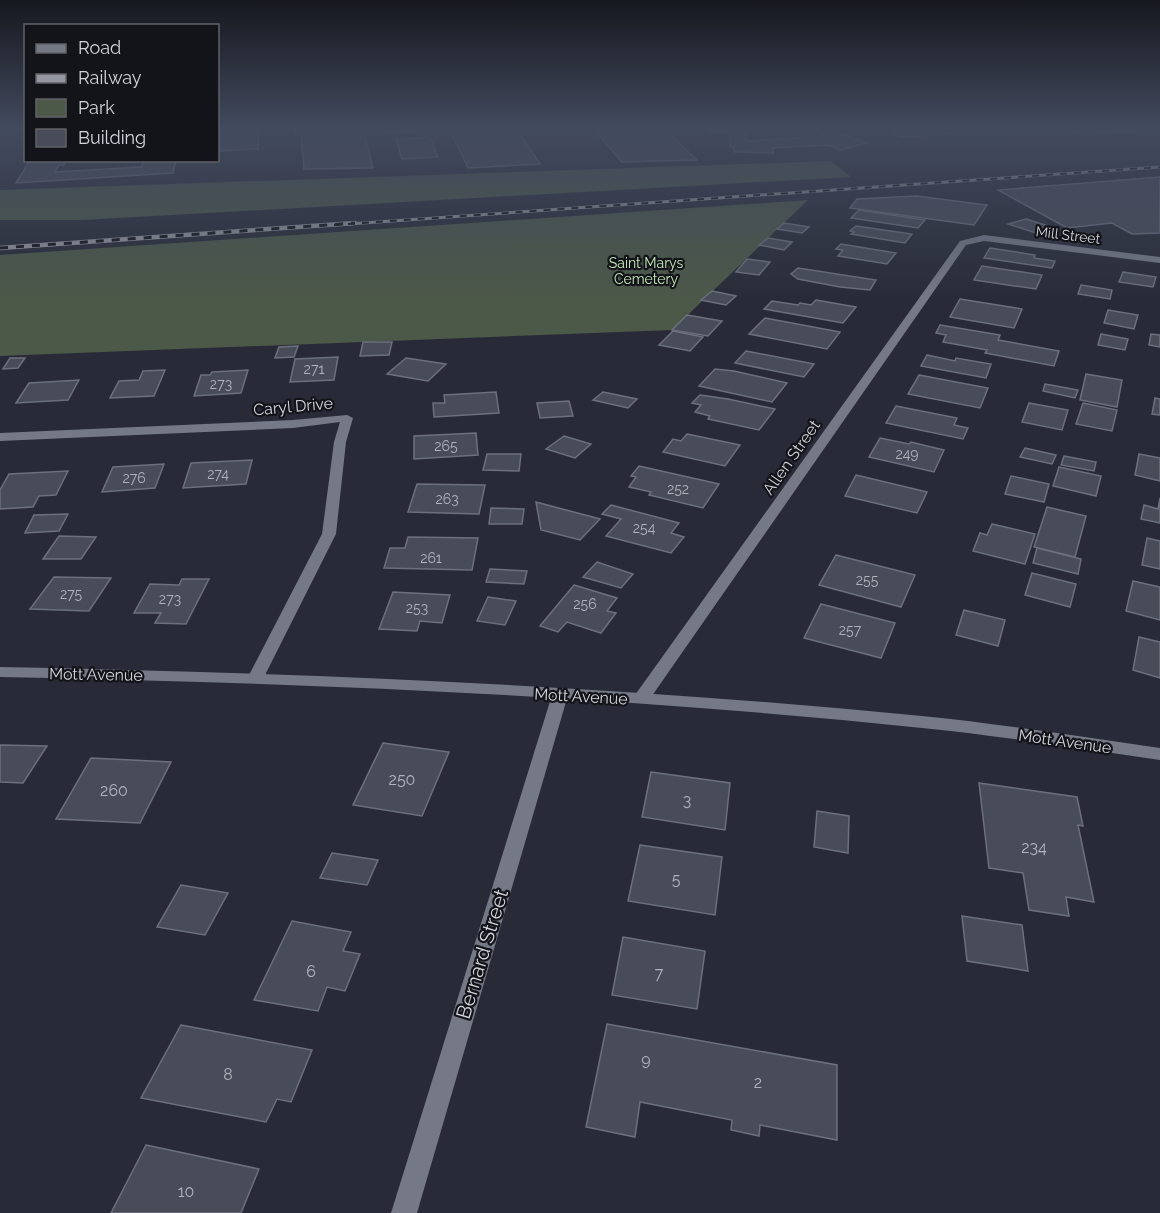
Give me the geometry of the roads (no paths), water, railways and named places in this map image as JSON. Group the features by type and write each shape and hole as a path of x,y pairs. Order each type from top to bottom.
{"street":[{"name":"Mill Street","path":"972,239 1160,260"},
{"name":"Allen Street","path":"641,699 963,243 972,239"},
{"name":"Caryl Drive","path":"0,437 292,424 347,418 340,442 329,534 256,677"},
{"name":"Mott Avenue","path":"0,672 256,677 641,699 924,722 1160,754"},
{"name":"Bernard Street","path":"407,1212 560,695"}],"railway":[{"path":"334,225 881,187"},
{"path":"0,248 355,223"}],"park label":[{"name":"Saint Marys Cemetery","path":"646,272"}]}
